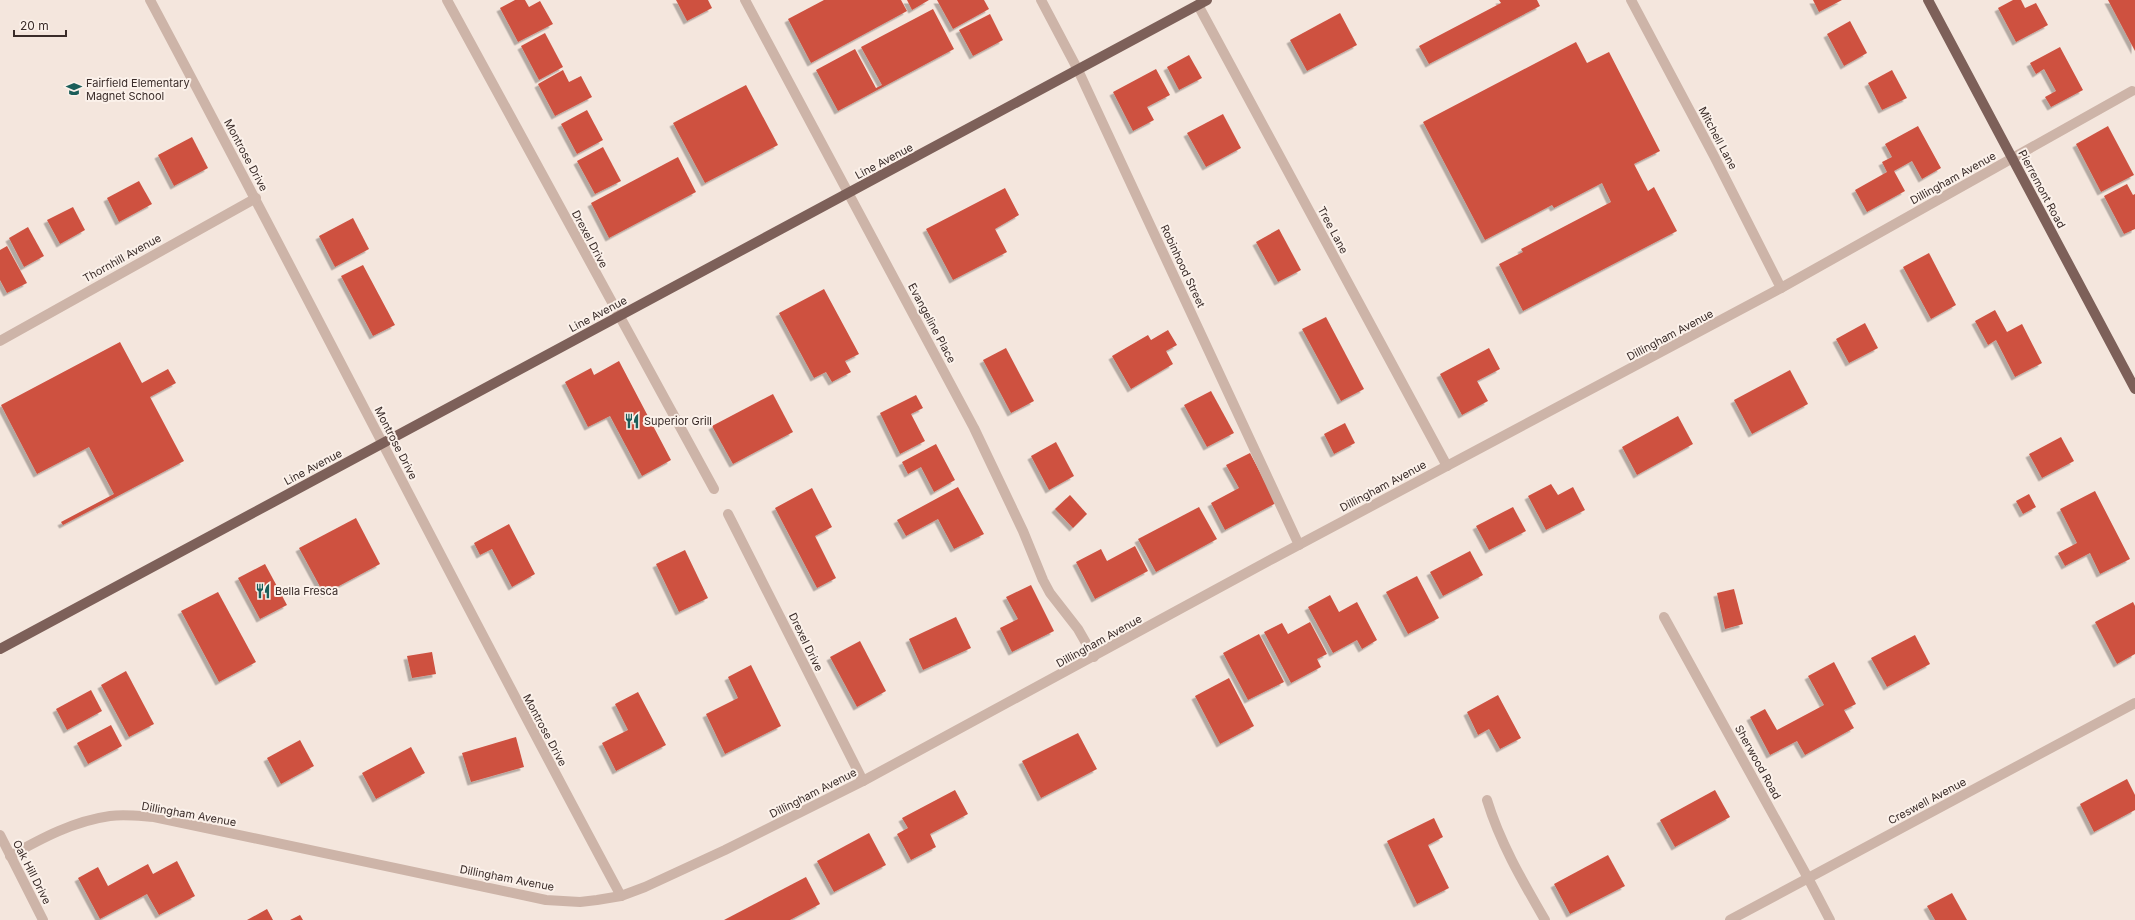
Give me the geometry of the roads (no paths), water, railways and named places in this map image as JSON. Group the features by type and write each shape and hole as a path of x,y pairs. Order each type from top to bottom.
{"main road":[{"name":"Pierremont Road","path":"1928,0 2135,389"},
{"name":"Line Avenue","path":"0,649 1203,2"}],"street":[{"name":"Montrose Drive","path":"150,0 256,198 384,443 506,682 621,896"},
{"name":"Drexel Drive","path":"447,0 618,317 714,489"},
{"name":"Evangeline Place","path":"745,0 999,477 1043,580 1050,593 1078,629 1094,657"},
{"name":"Robinhood Street","path":"1041,0 1078,70 1299,545"},
{"name":"Mitchell Lane","path":"1631,0 1711,149 1781,288"},
{"name":"Tree Lane","path":"1203,2 1447,466"},
{"name":"Dillingham Avenue","path":"10,856 49,834 79,823 110,816 126,815 154,817 546,900 580,902 621,896 645,887 725,850 863,781 1299,545 1550,413 1781,288 2132,91"},
{"name":"Thornhill Avenue","path":"0,341 256,198"},
{"name":"Drexel Drive","path":"728,514 863,781"},
{"name":"Sherwood Road","path":"1664,617 1830,920"},
{"name":"Creswell Avenue","path":"1730,920 2135,703"},
{"path":"1487,800 1492,816 1515,868 1545,920"},
{"name":"Oak Hill Drive","path":"0,835 43,920"}],"place":[{"name":"Fairfield Elementary Magnet School","path":"74,89"},
{"name":"Superior Grill","path":"632,421"},
{"name":"Bella Fresca","path":"263,591"}]}
